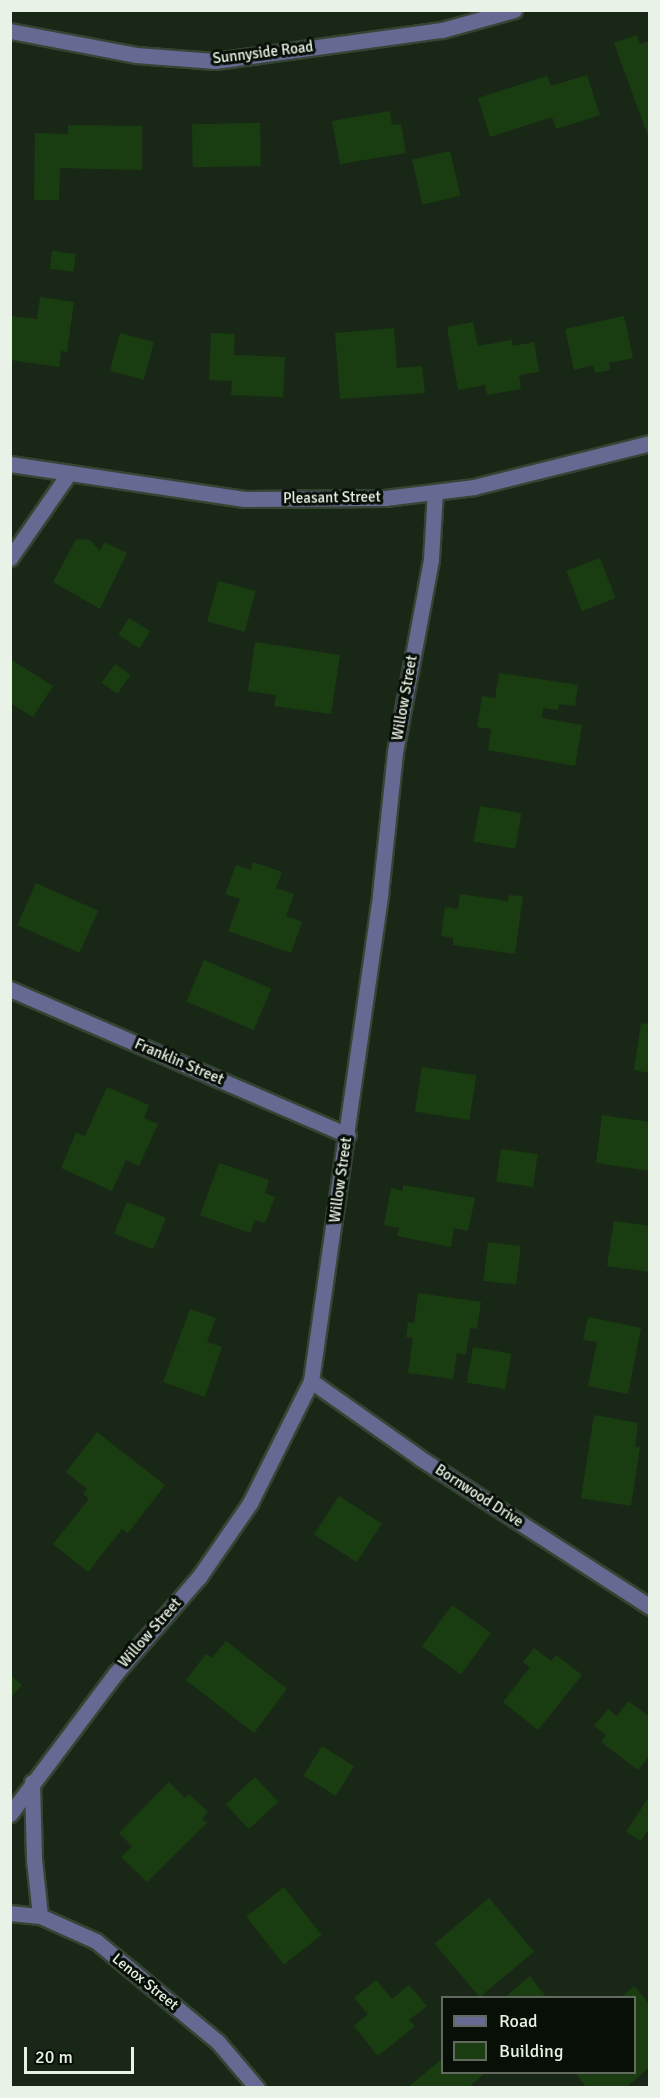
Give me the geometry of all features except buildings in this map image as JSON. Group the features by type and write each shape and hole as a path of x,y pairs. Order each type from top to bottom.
{"street":[{"name":"Sunnyside Road","path":"10,31 136,55 215,61 442,30 514,10"},
{"name":"Pleasant Street","path":"10,464 244,499 385,498 474,487 650,443"},
{"path":"10,558 69,473"},
{"name":"Willow Street","path":"10,1814 116,1672 199,1577 250,1503 311,1382 348,1135 380,895 395,752 431,559 435,492"},
{"name":"Franklin Street","path":"10,989 348,1135"},
{"name":"Bornwood Drive","path":"311,1382 420,1458 650,1607"},
{"path":"32,1782 34,1859 40,1916"},
{"name":"Lenox Street","path":"10,1913 40,1916 96,1941 218,2042 257,2088"}]}
